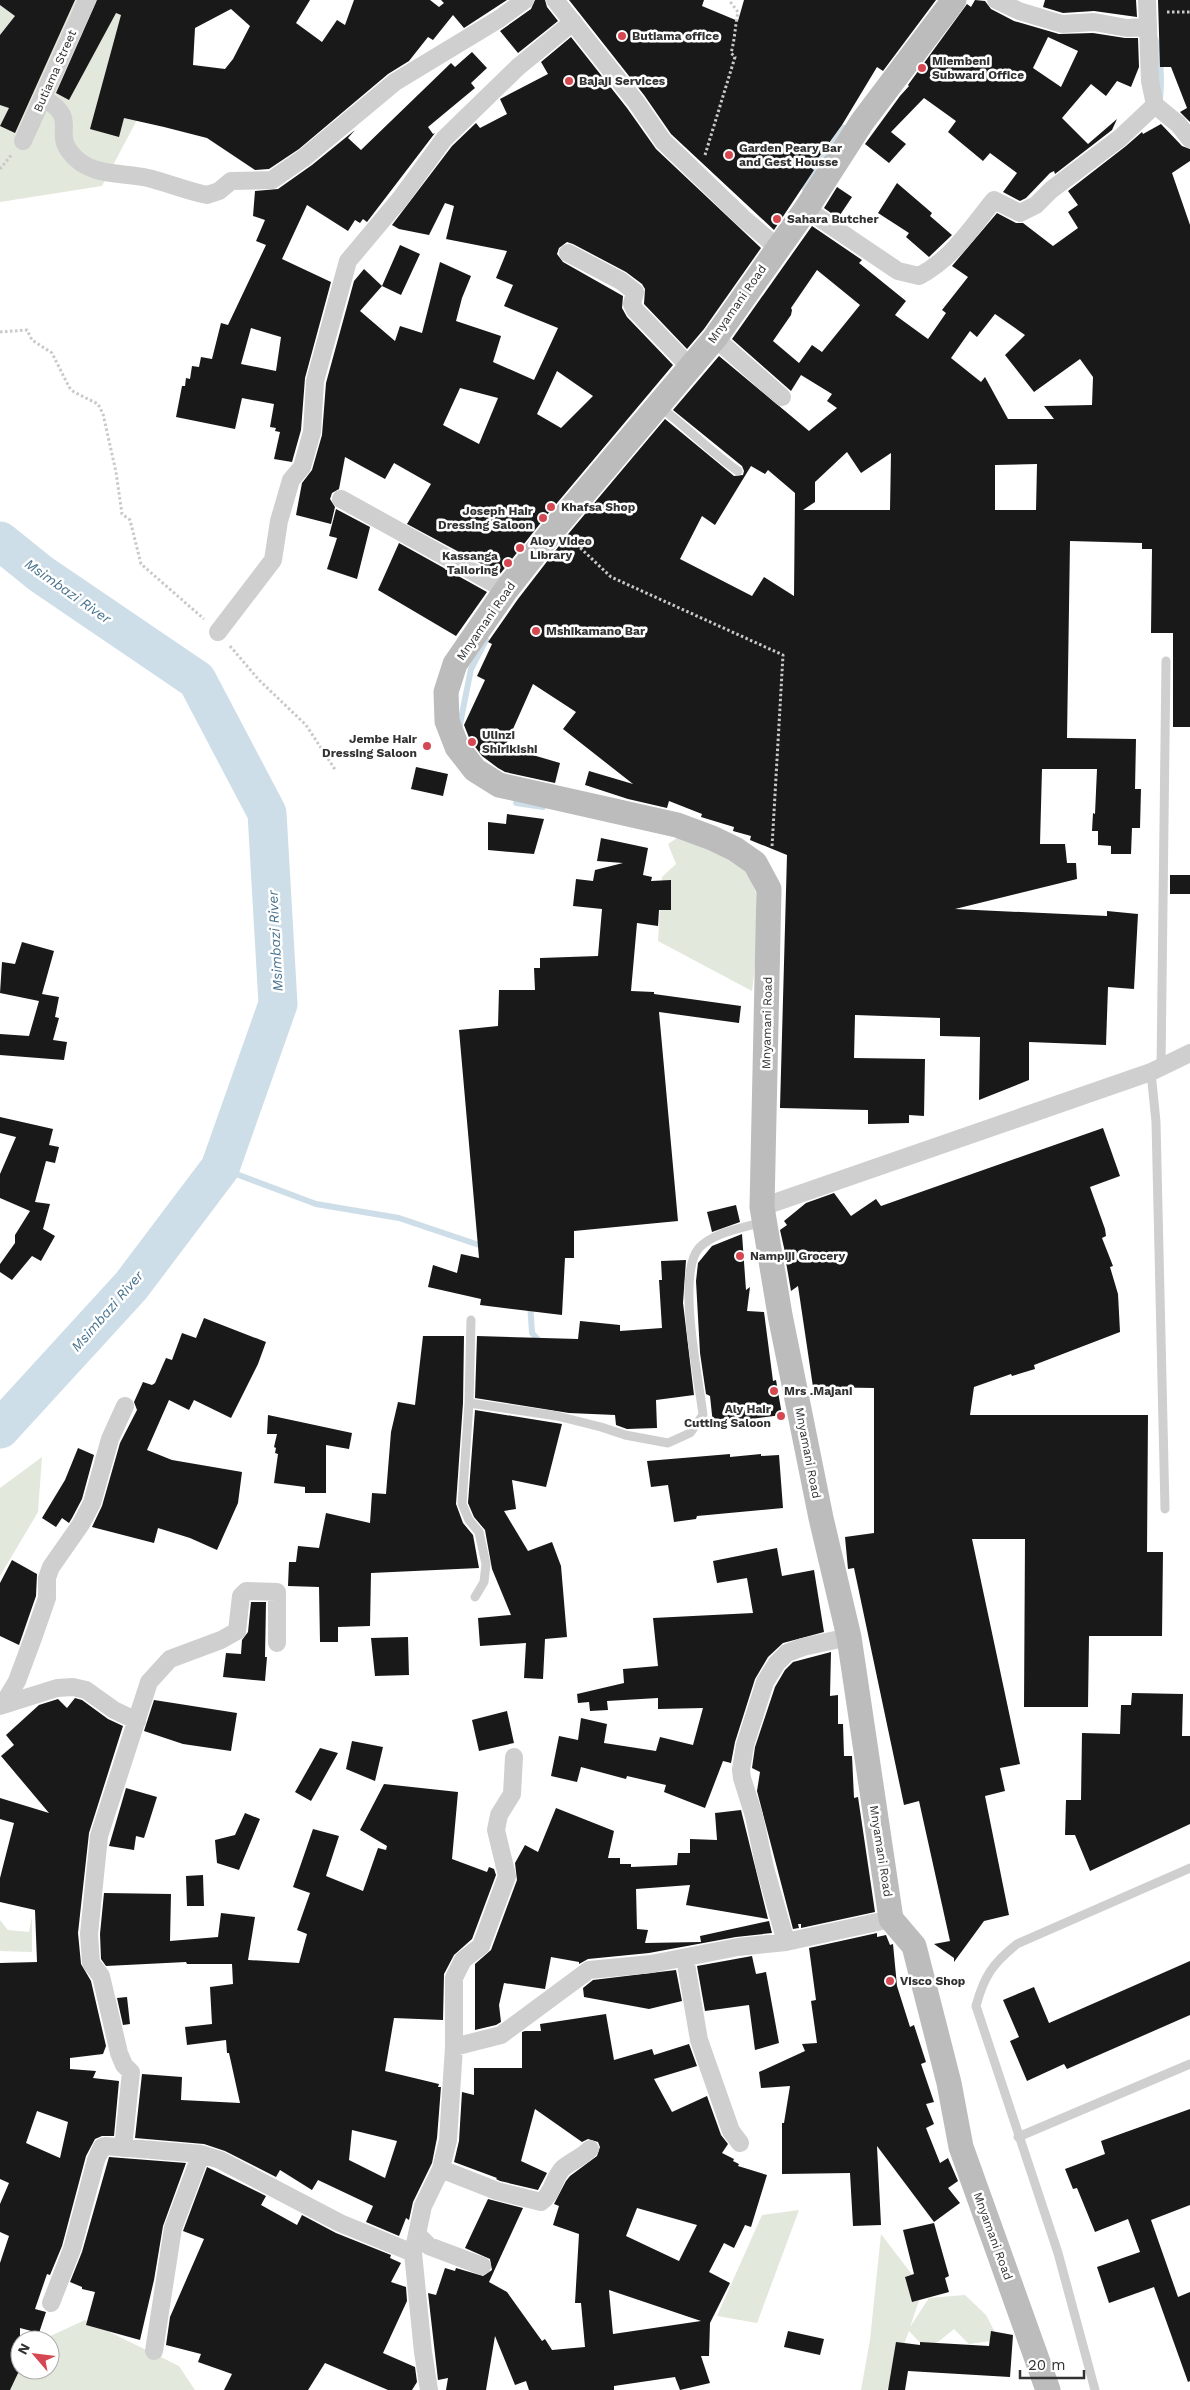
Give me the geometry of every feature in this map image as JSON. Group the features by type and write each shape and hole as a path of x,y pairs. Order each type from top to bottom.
{"street":[{"name":"Butiama Street","path":"23,141 87,0"},
{"path":"42,98 58,106 62,113 69,151 85,166 122,175 145,178 201,194 214,194 231,181 272,180 306,157 395,82 500,19 525,0"},
{"path":"555,0 636,102 663,141 696,174 777,247"},
{"name":"Mnyamani Road","path":"954,0 862,122 806,209 777,247 715,338 558,524 506,590 455,664 446,692 447,720 456,748 475,770 499,784 676,825 712,838 735,849 755,863 769,889 763,1214 780,1315 819,1508 849,1637 891,1919 914,1946 949,2083 962,2147 1048,2390"},
{"path":"996,0 1019,12 1062,24 1094,22 1128,28 1147,28"},
{"path":"1147,0 1150,81 1155,105 1178,124 1190,139"},
{"path":"218,632 273,560 279,521 291,480 302,467 312,432 315,381 348,261 400,199 444,139 518,67 573,22"},
{"path":"806,209 898,270 919,276 938,267 974,227 994,200 1020,214 1036,205 1051,190 1120,138 1155,105"},
{"path":"568,254 621,281 635,292 632,304 634,310 690,367"},
{"path":"715,338 782,397"},
{"path":"341,499 506,590"},
{"path":"763,1214 1156,1070 1190,1053"},
{"path":"2,1704 17,1681 33,1638 47,1598 47,1578 51,1566 81,1524 92,1504 110,1439 125,1406"},
{"path":"123,2148 131,2072 124,2065 119,2053 101,1976 91,1963 89,1934 99,1836 149,1682 170,1659 221,1640 237,1631 242,1592 277,1592 277,1643"},
{"path":"786,1942 765,1868 754,1816 742,1778 741,1770 745,1745 765,1682 777,1662 787,1653 803,1647 849,1637"},
{"path":"2,1704 58,1688 73,1687 86,1690 114,1710 137,1722"},
{"path":"429,2390 423,2352 413,2253 423,2206 441,2169 450,2126 454,2047 454,1978 463,1960 481,1946 507,1876 496,1830 499,1815 512,1794 515,1783 514,1757"},
{"path":"454,2047 501,2035 589,1970 651,1964 738,1947 786,1942 891,1919"},
{"path":"685,1958 699,2040 731,2131 740,2143"},
{"path":"51,2303 72,2249 96,2160 102,2147 137,2147 201,2154 220,2160 340,2224 413,2253"},
{"path":"441,2169 497,2191 541,2202 547,2198 557,2176 564,2168 590,2149"},
{"path":"154,2351 173,2228 201,2154"},
{"path":"417,2234 429,2246 482,2266"}],"lane":[{"path":"659,405 677,418 709,449 738,471"},
{"path":"1165,1509 1156,1070 1166,661"},
{"path":"469,1404 557,1416 601,1427 625,1436 668,1443 690,1433 703,1415 688,1312 693,1259 699,1248 719,1235 763,1214"},
{"path":"470,1320 469,1404 462,1504 469,1520 479,1532 486,1564 484,1582 475,1598"},
{"path":"1095,2390 1058,2253 976,2006 983,1981 997,1960 1017,1944 1190,1868"},
{"path":"1018,2137 1190,2064"}],"path":[{"path":"696,174 705,157 735,56 731,53 735,39 734,30 738,12 729,0"},
{"path":"0,332 27,330 32,340 52,353 69,387 74,392 98,404 103,414 108,436 122,514 130,520 141,564 218,632 259,680 306,725 336,771"},
{"path":"558,524 563,533 611,577 783,655 772,851"}],"shaded area":[{"path":"0,0 190,0 185,29 102,186 0,202"},
{"path":"680,836 744,865 756,893 758,943 752,991 658,941 662,877 676,864 668,844"},
{"path":"42,1457 38,1512 0,1576 0,1488"},
{"path":"32,1917 32,1952 0,1951 0,1920 8,1930 29,1932"},
{"path":"799,2210 757,2323 717,2316 762,2215"},
{"path":"881,2234 923,2289 910,2327 929,2298 965,2295 986,2315 999,2340 969,2344 954,2329 938,2342 923,2346 909,2331 887,2390 861,2390 870,2340"},
{"path":"85,2320 179,2366 195,2390 0,2390 0,2365 10,2357 10,2380 60,2380 60,2332"}],"building":[{"path":"0,0 75,0 15,133 0,126 9,108 0,105 0,35 15,16 0,5"},
{"path":"97,0 310,0 296,23 322,42 337,20 345,25 354,0 430,0 439,7 444,3 441,0 507,0 464,28 453,15 433,40 428,37 409,61 388,74 299,149 269,169 255,170 207,138 124,118 119,137 90,129 121,15 116,13 69,100 56,93","holes":["231,9 250,26 233,59 225,69 193,65 195,28"]},
{"path":"535,0 545,0 547,7 558,21 518,53 500,31 531,9"},
{"path":"569,0 704,0 702,6 738,21 744,0 936,0 883,71 877,67 842,125 811,168 814,170 774,230 671,134 644,95"},
{"path":"975,0 985,1 991,9 1014,21 1059,34 1093,33 1138,38 1139,67 1131,87 1117,81 1106,96 1091,84 1062,118 1088,144 1117,119 1112,130 1055,174 1054,171 1050,173 1026,198 1020,201 1003,192 1017,173 990,153 983,161 948,132 956,121 924,98 891,132 906,144 889,163 865,144 967,4 971,7","holes":["1048,37 1078,51 1061,87 1033,68"]},
{"path":"1045,0 1136,0 1137,17 1094,11 1063,13 1043,7"},
{"path":"1158,0 1190,0 1190,122 1180,112 1187,108 1171,67 1160,67"},
{"path":"571,37 627,108 656,149 761,248 704,329 687,349 644,304 645,289 642,284 626,272 573,244 567,242 559,248 557,254 563,262 623,296 622,308 627,317 673,365 500,574 407,524 431,484 394,463 385,479 345,457 339,489 332,493 330,499 335,507 331,524 296,515 302,483 312,470 322,435 326,383 354,281 364,269 382,286 360,311 395,341 400,326 422,333 440,262 471,276 462,298 456,321 501,336 493,362 534,380 558,328 504,306 513,285 496,278 507,251 446,239 454,206 445,203 429,235 399,229 392,225 452,146 476,123 480,128 507,114 500,99 548,74 541,62","holes":["557,371 593,396 561,428 537,414","460,388 498,398 479,444 443,425"]},
{"path":"472,52 487,68 471,83 475,88 428,127 433,134 435,133 367,222 363,219 360,223 355,220 348,231 307,205 282,259 331,282 305,378 301,430 292,462 274,459 280,432 275,431 276,428 270,427 274,404 242,398 235,429 176,417 182,386 185,386 186,378 190,379 192,366 199,367 201,357 212,359 221,323 228,325 266,245 256,241 265,220 253,216 255,191 278,189 312,165 355,130 348,138 361,150 451,63 455,67","holes":["251,328 281,337 276,371 241,364"]},
{"path":"1161,124 1182,146 1190,149 1190,161 1172,173 1190,225 1190,727 1173,727 1173,633 1151,633 1152,549 1142,549 1142,543 1070,541 1067,738 1136,739 1135,789 1141,789 1140,828 1132,828 1131,854 1111,854 1111,846 1098,845 1098,831 1092,831 1093,813 1095,814 1097,769 1042,769 1040,844 1065,844 1067,863 1076,863 1077,879 955,909 1107,916 1107,911 1138,914 1134,989 1108,987 1106,1045 1029,1042 1029,1080 979,1100 980,1037 940,1036 940,1018 855,1015 854,1058 925,1059 924,1116 909,1115 909,1123 868,1124 868,1110 780,1108 787,855 750,840 751,836 733,831 734,827 701,817 702,814 669,801 667,808 628,799 585,785 589,771 633,784 563,729 576,712 533,684 505,747 560,763 555,783 505,772 498,768 482,756 470,740 464,725 485,680 477,676 492,644 488,642 518,599 569,533 665,419 734,476 743,475 742,466 673,410 719,356 809,431 837,408 827,401 832,394 801,375 791,391 732,339 812,226 862,260 859,263 906,301 895,315 928,339 946,313 942,310 968,277 952,266 997,213 1016,223 1023,223 1053,246 1078,228 1068,212 1078,205 1068,191 1142,132 1143,134","holes":["817,270 860,305 822,352 812,345 799,363 773,341 791,315 791,308","995,314 1025,335 1005,355 1034,392 1080,359 1093,377 1092,405 1044,406 1054,419 1008,419 985,377 981,382 951,358 970,331 977,337","847,452 861,473 891,453 890,510 803,510 815,502 815,482","1037,464 1036,510 995,510 995,465","751,466 765,474 768,470 795,493 794,596 764,577 752,596 680,559 702,516 715,525"]},
{"path":"897,183 932,213 930,216 952,235 929,257 906,237 909,233 878,213"},
{"path":"837,187 852,197 838,218 824,208"},
{"path":"400,245 420,254 401,295 382,286"},
{"path":"336,509 370,527 357,579 327,569 337,538 329,536"},
{"path":"399,543 487,592 456,636 378,590"},
{"path":"416,767 448,774 443,796 411,789"},
{"path":"507,814 544,819 534,854 488,850 488,822 506,824"},
{"path":"601,838 648,848 643,875 652,877 651,881 671,880 671,910 659,910 658,926 637,923 631,991 654,992 654,994 741,1006 739,1023 659,1012 678,1221 574,1231 574,1258 565,1258 562,1315 480,1305 481,1299 428,1287 433,1265 457,1273 461,1254 479,1258 459,1030 498,1026 499,990 535,990 534,968 540,968 540,958 598,956 602,909 573,906 576,879 593,881 595,870 623,863 597,861"},
{"path":"1170,875 1190,875 1190,894 1170,894"},
{"path":"22,942 54,951 42,994 59,997 55,1017 59,1018 53,1040 67,1042 64,1060 0,1055 0,1034 29,1036 39,1001 0,993 2,962 15,964"},
{"path":"0,1117 53,1129 49,1145 59,1147 55,1163 46,1161 35,1202 50,1204 43,1229 55,1236 41,1261 32,1256 12,1280 0,1272 0,1264 15,1243 15,1235 30,1211 0,1198 0,1174 16,1137 0,1133"},
{"path":"1103,1128 1120,1176 1090,1187 1105,1229 1106,1236 1102,1238 1113,1266 1110,1267 1118,1294 1120,1332 1034,1365 1035,1369 1012,1376 1011,1374 974,1387 970,1415 1148,1415 1147,1552 1163,1552 1162,1636 1089,1636 1088,1707 1024,1707 1025,1539 972,1539 1020,1764 1000,1768 1005,1791 985,1796 1009,1915 984,1921 954,1962 954,1958 934,1944 950,1941 919,1801 904,1805 854,1568 848,1569 845,1537 874,1533 874,1388 813,1387 798,1286 791,1291 780,1230 787,1225 784,1221 806,1203 834,1193 851,1216 876,1199 881,1206"},
{"path":"736,1205 740,1222 712,1232 707,1212"},
{"path":"742,1234 746,1290 750,1287 747,1311 764,1312 773,1381 776,1380 782,1415 713,1424 710,1396 706,1394 700,1353 696,1281 698,1263 712,1246"},
{"path":"686,1260 683,1303 694,1395 656,1400 657,1428 627,1429 616,1425 615,1415 569,1413 475,1398 477,1336 578,1339 580,1321 620,1325 620,1331 662,1328 659,1280 662,1280 661,1261"},
{"path":"204,1318 266,1342 258,1364 231,1418 194,1400 189,1410 169,1400 147,1450 172,1460 242,1472 238,1503 217,1550 190,1538 158,1528 154,1543 92,1527 102,1506 120,1443 137,1410 134,1402 143,1382 152,1385 155,1383 166,1358 172,1360 182,1333 196,1338"},
{"path":"423,1336 464,1336 463,1403 456,1504 463,1523 473,1535 479,1568 371,1573 370,1626 338,1627 338,1642 320,1642 319,1587 288,1586 289,1562 296,1562 298,1546 319,1548 326,1513 370,1523 372,1493 386,1494 391,1432 398,1402 415,1405"},
{"path":"475,1410 562,1424 546,1487 512,1480 516,1509 504,1511 528,1551 552,1542 561,1566 567,1637 545,1639 543,1679 524,1678 526,1643 480,1646 478,1618 511,1615 492,1569 485,1530 474,1517 468,1503"},
{"path":"268,1415 352,1433 349,1449 326,1445 326,1493 305,1493 305,1487 274,1483 278,1454 275,1453 276,1448 274,1447 277,1434 267,1434"},
{"path":"78,1448 94,1455 82,1499 69,1523 62,1518 56,1527 42,1518 65,1480"},
{"path":"730,1454 730,1457 761,1454 761,1456 779,1455 783,1508 697,1516 696,1519 674,1522 668,1485 651,1487 647,1461"},
{"path":"777,1548 782,1576 814,1570 824,1632 783,1643 768,1657 755,1679 735,1742 731,1763 723,1761 705,1808 664,1792 666,1785 627,1776 626,1779 581,1767 577,1782 551,1776 559,1736 578,1740 581,1718 607,1724 604,1743 656,1751 660,1737 693,1745 703,1708 658,1709 658,1698 607,1701 608,1710 590,1711 589,1702 578,1703 577,1694 624,1683 623,1669 658,1666 653,1618 753,1613 747,1578 717,1583 713,1561"},
{"path":"12,1560 37,1574 36,1596 19,1645 0,1636 0,1583"},
{"path":"251,1602 266,1602 265,1657 267,1657 265,1681 223,1677 226,1653 241,1654 242,1640 248,1632"},
{"path":"408,1637 409,1675 375,1676 371,1638"},
{"path":"831,1652 830,1696 838,1695 838,1724 843,1724 844,1756 852,1756 854,1798 858,1797 875,1912 801,1928 801,1924 798,1924 799,1928 793,1929 757,1791 760,1772 752,1768 755,1747 775,1687 785,1670 793,1662"},
{"path":"1132,1693 1183,1694 1182,1736 1190,1736 1190,1824 1090,1871 1075,1835 1065,1835 1066,1800 1081,1800 1082,1733 1120,1734 1121,1705 1131,1705"},
{"path":"75,1698 82,1700 108,1719 123,1726 89,1833 78,1933 81,1964 91,1981 106,2046 103,2054 70,2058 70,2069 96,2071 93,2078 119,2081 114,2136 102,2136 95,2139 86,2156 62,2246 50,2275 47,2274 35,2309 46,2312 40,2330 20,2328 20,2330 10,2330 10,2380 15,2380 10,2390 0,2390 0,2263 9,2236 0,2232 0,2204 9,2183 0,2179 0,1963 37,1962 35,1910 0,1902 0,1878 14,1823 0,1819 0,1798 49,1813 1,1756 14,1745 6,1735 39,1705 58,1699 67,1708","holes":["37,2111 68,2122 60,2158 26,2143"]},
{"path":"154,1700 237,1713 231,1751 183,1744 144,1731"},
{"path":"507,1711 514,1743 479,1751 472,1720"},
{"path":"352,1741 383,1747 375,1781 346,1769"},
{"path":"320,1748 338,1753 311,1801 295,1792"},
{"path":"384,1784 458,1792 452,1859 487,1872 489,1867 494,1869 496,1875 472,1939 454,1955 444,1974 443,2020 394,2018 385,2071 439,2084 438,2087 441,2087 437,2138 432,2163 413,2202 409,2220 406,2218 399,2236 366,2222 373,2206 318,2180 312,2190 280,2170 276,2177 225,2151 204,2144 135,2138 142,2074 182,2077 181,2100 240,2103 229,2053 227,2053 226,2040 187,2045 185,2027 212,2024 210,1987 233,1984 232,1964 187,1964 186,1962 106,1966 101,1959 100,1934 104,1893 171,1894 170,1941 218,1937 221,1913 255,1917 248,1960 299,1963 307,1934 297,1930 310,1893 293,1887 313,1829 339,1836 326,1876 363,1891 378,1848 386,1850 387,1846 360,1830","holes":["352,2130 397,2141 385,2178 349,2160"]},
{"path":"126,1788 157,1797 144,1838 136,1836 134,1850 109,1846"},
{"path":"556,1808 614,1831 608,1858 620,1858 620,1864 631,1864 631,1867 677,1865 678,1853 690,1853 690,1839 717,1840 715,1813 741,1810 768,1919 686,1905 690,1885 636,1889 637,1929 648,1930 645,1943 701,1942 700,1936 769,1921 772,1933 736,1937 649,1953 588,1959 579,1964 579,1962 551,1957 545,1989 504,1983 499,2005 501,2022 475,2030 475,1964 491,1950 517,1880 515,1863 525,1845 538,1852"},
{"path":"245,1813 260,1819 239,1870 217,1863 215,1840 235,1835"},
{"path":"203,1875 204,1906 187,1906 186,1876"},
{"path":"877,1933 877,1937 886,1935 890,1945 893,1944 897,1986 910,2027 914,2025 926,2062 921,2064 934,2102 926,2104 934,2124 926,2128 940,2163 948,2158 958,2181 948,2188 960,2203 934,2222 877,2146 881,2225 853,2226 850,2173 782,2174 782,2123 784,2123 790,2086 761,2088 759,2072 805,2051 802,2044 817,2043 811,2001 816,2000 809,1948"},
{"path":"752,1956 756,1974 766,1972 779,2043 755,2050 749,2005 705,2011 697,1966"},
{"path":"1190,1961 1190,2015 1067,2069 1064,2064 1027,2081 1010,2041 1019,2037 1003,2000 1034,1987 1049,2023"},
{"path":"676,1970 682,2001 649,2009 584,1997 583,1988 593,1980"},
{"path":"127,1997 130,2024 123,2025 117,1998"},
{"path":"606,2014 614,2060 652,2049 654,2055 689,2044 697,2066 654,2079 672,2112 707,2096 721,2135 728,2144 722,2153 734,2159 733,2161 739,2164 738,2166 767,2175 751,2227 745,2225 734,2248 724,2243 709,2272 730,2283 710,2323 709,2356 701,2356 710,2383 680,2390 675,2377 614,2386 614,2390 529,2390 526,2381 515,2385 495,2336 486,2390 446,2390 448,2378 438,2380 428,2293 436,2295 445,2268 455,2271 456,2268 483,2276 492,2270 490,2259 465,2248 488,2199 523,2208 489,2282 507,2292 542,2341 545,2339 552,2350 585,2347 581,2303 575,2303 579,2234 553,2225 559,2206 554,2204 570,2176 597,2156 600,2147 598,2142 588,2139 582,2142 535,2109 521,2161 547,2173 538,2190 500,2181 497,2178 454,2162 459,2141 462,2092 474,2095 474,2068 522,2068 522,2032 541,2031 540,2024","holes":["637,2208 697,2225 679,2261 626,2236","609,2290 701,2321 613,2334"]},
{"path":"1190,2109 1190,2205 1151,2220 1178,2297 1190,2292 1190,2381 1188,2382 1154,2287 1109,2303 1097,2267 1140,2252 1128,2219 1095,2232 1077,2188 1073,2189 1065,2169 1105,2154 1101,2141"},
{"path":"109,2157 186,2163 163,2226 154,2280 140,2340 86,2325 95,2292 82,2289 82,2287 70,2282 82,2252"},
{"path":"207,2167 266,2196 261,2205 297,2225 302,2215 336,2233 391,2255 390,2258 401,2263 391,2282 406,2287 407,2301 383,2353 415,2367 417,2382 412,2390 388,2390 325,2363 308,2390 224,2390 232,2374 198,2362 201,2354 166,2345 170,2317 204,2239 183,2231"},
{"path":"934,2223 949,2276 945,2278 949,2292 912,2302 905,2277 914,2274 903,2230"},
{"path":"788,2331 824,2339 820,2355 784,2347"},
{"path":"991,2331 1013,2335 1010,2377 908,2371 905,2390 888,2390 896,2342 920,2345 920,2342 989,2346"}],"waterway":[{"path":"1155,38 1159,53 1160,99"},
{"path":"805,189 815,168 844,128"},
{"name":"Msimbazi River","path":"0,541 41,574 197,680 267,813 278,1004 220,1168 131,1286 0,1429"},
{"path":"459,729 471,669 486,640"},
{"path":"516,803 543,807"},
{"path":"220,1168 316,1204 399,1218 485,1247"},
{"path":"530,1303 532,1333 542,1344"}],"place":[{"name":"Butiama office","path":"622,36"},
{"name":"Miembeni Subward Office","path":"922,68"},
{"name":"Bajaji Services","path":"569,81"},
{"name":"Garden Peary Bar and Gest Housse","path":"729,155"},
{"name":"Sahara Butcher","path":"777,219"},
{"name":"Khafsa Shop","path":"551,507"},
{"name":"Joseph Hair Dressing Saloon","path":"543,518"},
{"name":"Aloy Video Library","path":"520,548"},
{"name":"Kassanga Tailoring","path":"508,563"},
{"name":"Mshikamano Bar","path":"536,631"},
{"name":"Ulinzi Shirikishi","path":"472,742"},
{"name":"Jembe Hair Dressing Saloon","path":"427,746"},
{"name":"Nampiji Grocery","path":"740,1256"},
{"name":"Mrs .Majani","path":"774,1391"},
{"name":"Aly Hair Cutting Saloon","path":"781,1416"},
{"name":"Visco Shop","path":"890,1981"}]}
